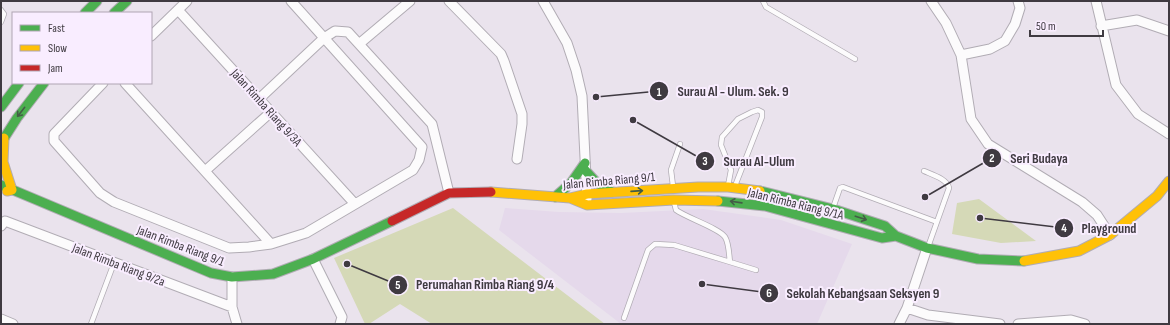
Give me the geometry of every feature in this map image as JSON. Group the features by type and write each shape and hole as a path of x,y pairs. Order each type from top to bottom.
{"street":[{"path":"85,12 97,1"},
{"path":"115,12 127,1"},
{"path":"152,35 187,1"},
{"path":"102,84 54,134 54,141 100,192 114,202 229,248 271,244 306,233 413,170 419,160 422,147 291,1"},
{"path":"359,44 410,1"},
{"path":"449,1 501,54 522,114 517,159"},
{"path":"543,1 567,43 576,70 582,96 587,205"},
{"path":"931,1 946,22 961,55 971,119 988,144 1082,202 1096,215 1110,235"},
{"path":"961,55 990,49 1005,41 1015,24 1020,8 1018,1"},
{"path":"1096,1 1116,85 1138,114 1169,134"},
{"name":"Jalan Rimba Riang 9/3A","path":"178,10 355,204"},
{"path":"1101,26 1137,20 1169,31"},
{"path":"259,99 324,38 335,31 348,32 432,124 450,194"},
{"path":"1,107 18,84"},
{"path":"1,192 12,190 3,162 2,140 43,84"},
{"path":"127,84 271,244"},
{"path":"205,171 271,112"},
{"path":"585,166 593,181 600,187 613,192"},
{"path":"555,197 572,183 585,166"},
{"name":"Jalan Rimba Riang 9/1","path":"1,186 211,273 232,277 273,274 313,259 450,194 480,191 570,198 587,194 613,192 673,188 731,187 762,191 833,209 885,226 896,236 927,248 978,259 1026,261 1079,251 1110,235 1157,196 1169,181"},
{"name":"Jalan Rimba Riang 9/1A","path":"570,198 587,205 674,200 728,201 765,206 829,223 866,235 882,238 896,236"},
{"path":"829,223 833,209"},
{"name":"Jalan Rimba Riang 9/2a","path":"3,224 232,307"},
{"path":"899,324 927,248"},
{"path":"313,259 342,317 340,324"},
{"path":"232,277 232,307 237,324"},
{"path":"906,308 928,316 1000,324"},
{"path":"1,319 13,324"},
{"path":"1018,324 1071,320 1085,324"}],"lane":[{"path":"763,1 766,7 855,58"},
{"path":"1,10 4,14 1,22"},
{"path":"758,110 762,112 762,116 731,187 731,170 721,145 722,137 738,119 758,110"},
{"path":"680,144 671,170 676,210 684,216 720,232 726,238 730,262"},
{"path":"924,171 945,181 948,184 949,192 927,248"},
{"path":"833,209 838,192 840,188 843,187 937,222"},
{"path":"624,318 648,250 655,244 674,245 756,270"},
{"path":"91,324 114,263"}],"shaded area":[{"path":"505,208 559,212 621,213 703,209 781,220 852,244 817,324 621,324 499,230"}],"green space":[{"path":"979,199 1036,241 1001,243 952,234 957,203"},
{"path":"453,208 605,324 432,324 400,304 369,324 365,324 334,258"}],"traffic: fast":[{"path":"86,12 97,1"},
{"path":"115,12 127,1"},
{"path":"1,107 18,84"},
{"path":"1,143 17,118 43,84"},
{"path":"555,197 571,183 585,163"},
{"path":"585,170 597,183 612,192"},
{"path":"1,185 211,273 232,277 273,274 313,259 392,221"},
{"path":"760,191 833,209 885,226 896,236 927,248 978,259 1024,261"},
{"path":"718,201 765,206 882,238 896,236"}],"traffic: slow":[{"path":"4,138 3,162 12,190 7,191"},
{"path":"1024,261 1079,251 1110,235 1157,196 1169,181"},
{"path":"491,192 570,198 587,194 698,187 728,187 760,191"},
{"path":"570,198 587,205 674,200 718,201"}],"traffic: jam":[{"path":"392,221 449,193 491,192"}],"place":[{"name":"Surau Al - Ulum. Sek. 9","path":"596,97"},
{"name":"Surau Al-Ulum","path":"633,120"},
{"name":"Seri Budaya","path":"925,197"},
{"name":"Playground","path":"980,218"},
{"name":"Perumahan Rimba Riang 9/4","path":"347,264"},
{"name":"Sekolah Kebangsaan Seksyen 9","path":"702,284"}]}
